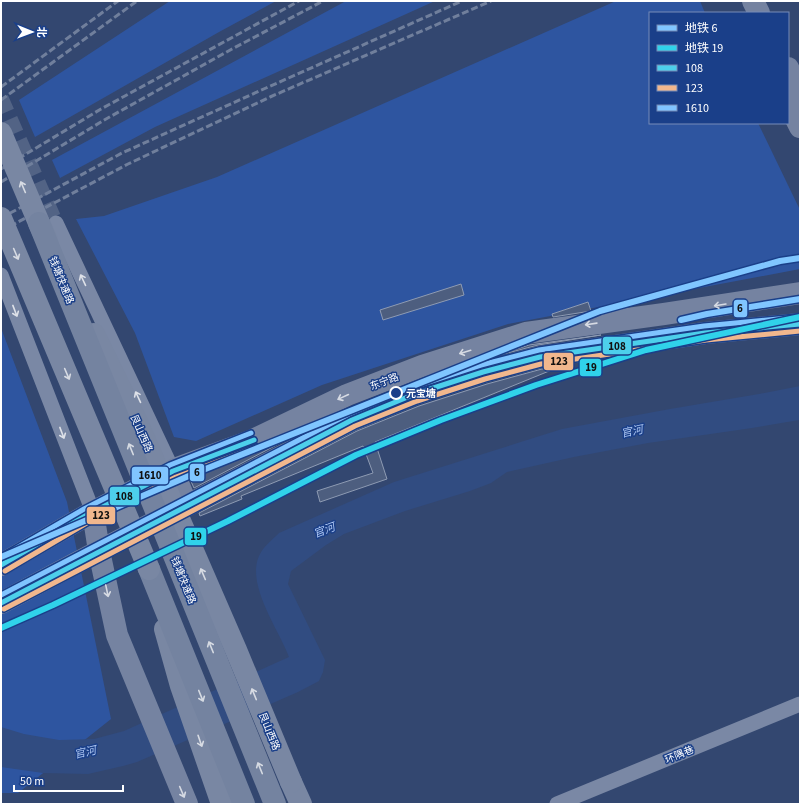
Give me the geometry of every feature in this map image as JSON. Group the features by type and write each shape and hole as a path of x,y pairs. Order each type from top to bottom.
{"highway":[{"name":"钱塘快速路","path":"47,223 275,804"},
{"path":"149,569 244,804"}],"main road":[{"path":"736,1 742,12"},
{"path":"753,1 758,12"},
{"path":"789,70 800,92"},
{"path":"789,105 800,127"},
{"name":"艮山西路","path":"1,133 47,223 137,422 301,804"},
{"path":"1,218 149,569 181,686 222,804"},
{"name":"东宁路","path":"1,565 93,512 173,470 253,440 347,395 422,366 526,333 800,293"},
{"path":"1,604 99,551 352,420 415,394 482,372 555,355 705,333 800,324"},
{"path":"173,470 187,505"},
{"path":"93,512 99,551 117,635 187,804"}],"street":[{"name":"艮山西路","path":"47,223 173,470"},
{"path":"1,275 93,512"},
{"name":"环隅巷","path":"557,804 800,704"}],"shaded area":[{"path":"170,1 276,1 35,137 19,100"},
{"path":"346,1 435,1 155,127 60,178 52,160"},
{"path":"616,1 700,1 705,12 649,12 649,124 758,124 800,210 800,269 508,324 322,385 196,441 174,437 135,333 76,219 104,216 217,177"},
{"path":"1,328 67,502 111,719 18,793 1,793"}],"water":[{"name":"官河","path":"800,386 799,420 648,443 507,472 491,483 470,491 405,511 344,534 326,545 291,571 288,584 325,660 323,672 319,681 298,692 137,762 123,766 88,774 43,773 1,767 1,727 24,734 59,740 94,739 124,731 289,657 260,594 256,568 259,556 265,547 279,533 394,482 562,429"}],"building":[{"path":"461,284 464,295 383,320 380,310"},
{"path":"588,302 591,311 553,317 552,314"},
{"path":"601,335 538,345 496,356 529,345"},
{"path":"559,367 375,442 387,479 320,502 317,491 373,473 363,446 241,496 242,499 200,516 199,513 357,431 419,406 487,384 542,369"},
{"path":"338,413 194,488 189,477 258,451"}],"tunnel":[{"path":"1,98 56,223"}],"railway":[{"path":"1,87 118,1"},
{"path":"1,100 137,1"},
{"path":"1,169 101,109 299,1"},
{"path":"1,182 106,119 232,49 323,1"},
{"path":"1,218 122,153 462,1"},
{"path":"1,231 128,164 270,97 491,1"}],"metro line":[{"name":"6","path":"1,557 198,472 600,311 780,261 800,258"},
{"name":"6","path":"681,320 707,314 800,299"},
{"name":"19","path":"1,628 53,605 228,521 356,455 441,420 536,385 646,350 800,317"}],"transit line":[{"name":"1610","path":"1,595 349,414 413,387 481,365 539,350 704,326 799,317"},
{"name":"108","path":"1,603 352,420 415,394 483,372 540,357 705,333 800,324"},
{"name":"123","path":"4,609 355,426 417,401 485,379 541,364 706,340 800,331"},
{"name":"1610","path":"1,557 84,509 170,465 251,433"},
{"name":"108","path":"1,565 87,515 173,471 254,440"},
{"name":"123","path":"5,571 90,521 176,477 257,447"}],"place":[{"name":"元宝塘","path":"396,393"}]}
